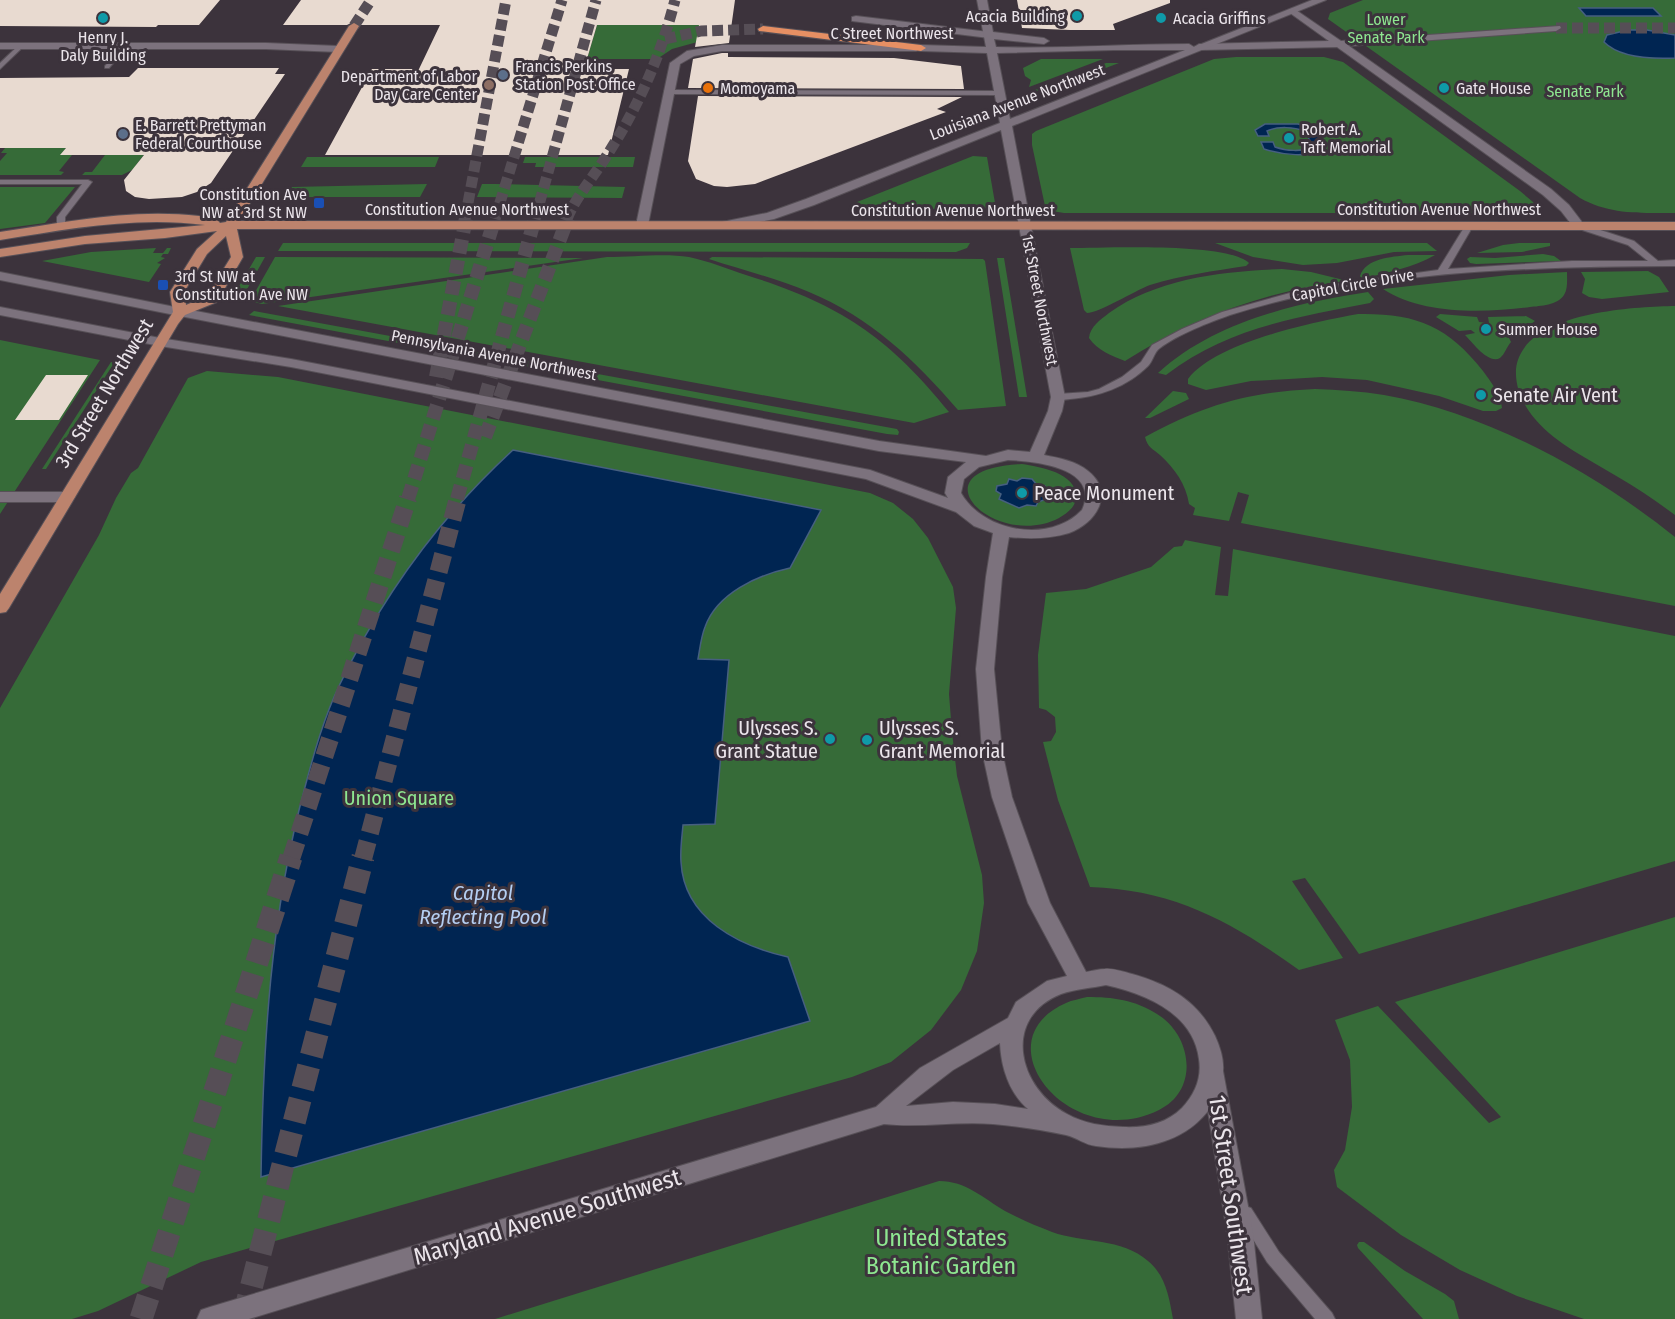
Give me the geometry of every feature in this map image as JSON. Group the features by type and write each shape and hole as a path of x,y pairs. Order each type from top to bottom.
{"highway":[{"path":"763,29 921,48"}],"main road":[{"name":"3rd Street Northwest","path":"180,312 177,292 202,252 230,225 354,26"},
{"name":"Constitution Avenue Northwest","path":"0,236 61,226 180,217 230,225"},
{"name":"3rd Street Northwest","path":"0,608 180,312 212,298 237,257 230,225"},
{"name":"Constitution Avenue Northwest","path":"0,253 96,238 165,234 230,225 1675,226"}],"street":[{"name":"1st Street Northwest","path":"982,0 1058,397 1055,411 1036,456"},
{"name":"Louisiana Avenue Northwest","path":"722,226 782,212 1199,47 1289,8 1321,0"},
{"path":"1289,8 1547,192 1565,208 1579,226"},
{"path":"856,19 1114,47"},
{"name":"C Street Northwest","path":"668,92 675,63 684,56 696,51 731,47 1058,51 1114,47 1339,44 1556,28"},
{"path":"0,46 340,46"},
{"path":"642,225 668,92"},
{"name":"Pennsylvania Avenue Northwest","path":"0,276 867,444 983,460"},
{"path":"0,311 160,342 291,363 870,475 959,508 976,522 1002,531 1031,534 1059,530 1084,519 1095,502 1094,492 1083,475 1062,463 1036,456 1008,455 983,460 971,466 955,481 952,490 959,508"},
{"path":"0,497 67,497"},
{"path":"1002,531 994,577 985,669 991,742 1002,797 1039,903 1078,979"},
{"path":"1106,978 1134,982 1182,1008 1199,1027 1209,1048 1213,1070 1210,1086 1203,1102 1192,1115 1159,1134 1118,1140 1096,1137 1062,1125 1035,1105 1016,1080 1009,1059 1010,1038 1014,1025 1030,1002 1044,992 1078,979 1106,978"},
{"name":"Maryland Avenue Southwest","path":"884,1114 901,1095 975,1046 1014,1025"},
{"name":"1st Street Southwest","path":"1213,1070 1240,1233 1249,1319"},
{"name":"Maryland Avenue Southwest","path":"210,1319 884,1114 912,1117 953,1112 995,1114 1062,1125"}],"lane":[{"path":"0,67 21,46"},
{"path":"107,67 125,46"},
{"path":"668,92 1000,93"},
{"path":"0,182 88,182 61,217 61,226"},
{"path":"1442,271 1469,226"},
{"path":"1579,226 1631,243 1654,261"},
{"name":"Capitol Circle Drive","path":"1058,397 1089,395 1115,385 1145,364 1155,347 1225,314 1308,291 1442,271 1509,266 1654,261 1675,263"},
{"path":"1232,1191 1254,1231 1273,1257 1326,1319"}],"green space":[{"name":"Senate Park","path":"1363,0 1675,0 1675,213 1638,213 1615,210 1591,204 1580,198 1328,19 1330,13"},
{"path":"597,25 716,25 701,41 672,49 657,59 587,59"},
{"path":"1324,57 1343,62 1520,191 1535,206 1529,211 1516,213 1064,213 1052,211 1045,206 1032,145 1032,134 1214,59"},
{"path":"1041,59 1103,59 1029,87 1031,80 1025,76 1023,68"},
{"path":"1106,63 1119,63 1042,92 1035,90"},
{"path":"5,148 66,148 61,155 72,155 59,171 64,172 61,175 0,175 0,161 7,153 1,153"},
{"path":"146,152 136,165 138,167 122,175 82,175 85,172 92,172 105,155"},
{"path":"973,156 987,157 995,203 990,208 860,210 852,206 852,204"},
{"path":"307,157 439,157 435,167 301,167"},
{"path":"525,157 635,157 633,167 535,167 536,163 523,163"},
{"path":"427,184 420,197 287,197 292,187"},
{"path":"482,184 625,187 622,198 477,197"},
{"path":"0,187 75,187 45,223 0,229"},
{"path":"283,243 970,243 967,248 956,252 278,251"},
{"path":"1215,243 1427,243 1437,251 1394,252 1337,263 1303,265 1253,257"},
{"path":"1550,243 1550,246 1522,252 1477,253 1503,245"},
{"path":"156,248 153,253 163,253 167,248 171,248 168,254 163,254 161,257 165,258 157,263 161,264 149,282 42,261 91,252"},
{"path":"1070,248 1192,249 1236,256 1249,263 1246,266 1186,276 1150,285 1087,313 1084,310"},
{"path":"1543,254 1554,256 1561,261 1476,264 1470,263 1467,259 1470,257 1495,258"},
{"path":"659,255 689,257 779,286 808,298 860,326 882,343 927,385 949,412 914,423 278,306 607,257"},
{"path":"1408,255 1435,255 1400,269 1362,279 1360,276 1363,270 1373,262"},
{"path":"256,257 265,257 241,300 231,300"},
{"path":"275,257 583,258 262,304 250,301"},
{"path":"712,257 983,259 1006,406 958,410 908,357 872,327 852,314 809,292 709,259"},
{"path":"997,258 1004,258 1027,397 1019,397"},
{"path":"1282,269 1311,272 1348,281 1289,291 1232,308 1177,332 1125,361 1100,349 1089,338 1093,327 1099,321 1128,301 1170,284 1215,275"},
{"path":"1648,271 1659,277 1669,292 1602,299 1589,297 1582,293 1585,279 1581,272"},
{"path":"1567,272 1565,293 1558,301 1512,309 1474,311 1435,308 1416,304 1383,289 1509,275"},
{"path":"1368,292 1374,299 1370,303 1289,320 1238,335 1190,359 1166,375 1158,373 1180,355 1204,340 1230,328 1284,309"},
{"path":"1675,306 1675,515 1563,444 1544,428 1523,402 1518,389 1516,369 1523,350 1537,335 1558,324 1607,311"},
{"path":"254,311 897,429 899,432 898,435 887,434 249,315"},
{"path":"1358,314 1378,314 1413,319 1443,332 1470,355 1483,371 1498,393 1502,408 1496,411 1483,411 1439,396 1367,380 1322,377 1251,381 1206,390 1188,384 1188,379 1202,366 1220,354 1242,344 1292,328"},
{"path":"1440,314 1477,317 1479,322 1489,323 1488,317 1526,316 1535,321 1515,336 1500,332 1498,335 1509,338 1511,342 1502,356 1496,359 1486,356 1465,335 1475,333 1471,330 1459,331 1436,317"},
{"path":"0,340 100,360 0,514"},
{"path":"111,362 114,363 46,469 42,469"},
{"name":"Union Square","path":"207,371 278,377 870,493 893,503 913,519 928,538 953,587 956,608 949,694 952,732 957,776 982,875 984,903 977,951 961,990 931,1030 891,1062 852,1077 201,1262 98,1311 72,1319 0,1319 0,708 99,535 116,498 131,473 138,468 188,378"},
{"path":"1315,389 1375,394 1423,404 1500,431 1574,468 1610,490 1675,537 1675,606 1241,523 1249,495 1238,492 1229,521 1193,515 1195,508 1189,504 1179,477 1149,446 1145,437 1187,416 1227,402 1268,393"},
{"path":"1173,391 1186,393 1189,399 1150,418 1145,418"},
{"path":"1022,464 1065,477 1075,489 1076,498 1070,510 1059,518 1035,525 1011,524 990,517 975,505 968,492 972,479 989,469"},
{"path":"1185,540 1221,547 1215,595 1228,596 1233,549 1675,636 1675,861 1359,954 1305,878 1292,881 1343,958 1299,970 1226,923 1176,902 1121,889 1090,887 1058,800 1043,742 1051,741 1056,732 1055,717 1039,708 1038,655 1046,593 1086,589 1151,567 1174,547 1182,546"},
{"path":"1675,917 1675,1319 1584,1319 1517,1296 1460,1270 1401,1235 1337,1187 1334,1170 1345,1150 1352,1107 1350,1060 1335,1020 1378,1006 1489,1123 1501,1117 1395,1002"},
{"path":"1087,997 1132,1002 1149,1009 1169,1023 1184,1048 1187,1062 1186,1076 1181,1090 1172,1101 1159,1110 1126,1120 1095,1117 1068,1106 1046,1087 1034,1065 1031,1042 1041,1020 1066,1003"},
{"name":"United States Botanic Garden","path":"939,1181 966,1187 1005,1211 1052,1232 1126,1248 1138,1254 1154,1267 1163,1280 1173,1319 495,1319"},
{"path":"1359,1242 1364,1242 1405,1271 1445,1294 1454,1301 1459,1319 1423,1319 1358,1248"}],"water":[{"path":"1579,8 1653,8 1661,16 1586,16"},
{"path":"1628,30 1647,30 1675,35 1675,58 1648,58 1628,54 1604,42 1607,35"},
{"path":"1265,124 1298,124 1315,129 1325,149 1311,154 1295,155 1264,149 1261,142 1273,142 1275,147 1289,150 1304,150 1313,147 1305,131 1296,129 1276,128 1267,131 1269,136 1258,136 1255,130"},
{"name":"Capitol Reflecting Pool","path":"513,450 821,510 790,568 765,575 740,587 719,604 705,627 698,659 729,660 715,824 683,825 681,853 684,882 692,899 703,914 733,937 751,946 788,957 810,1021 261,1177 267,1030 276,932 293,835 324,722 357,651 394,589 461,502"},
{"path":"1022,478 1032,479 1037,485 1045,486 1043,491 1049,495 1049,498 1038,502 1036,506 1027,505 1019,508 999,499 1001,494 996,491 997,486 1007,484 1009,479 1017,481"}],"building":[{"name":"Henry J. Daly Building","path":"0,0 220,0 199,25 158,25 156,27 0,26"},
{"path":"301,0 735,0 729,43 695,47 699,25 597,25 584,69 629,69 608,155 325,155 372,69 419,69 440,25 361,25 355,21 347,25 283,25"},
{"name":"Acacia Building","path":"1017,0 1170,0 1170,3 1113,24 1115,30 1070,30 1022,28"},
{"path":"728,53 728,57 894,58 961,66 964,89 688,88 693,59"},
{"name":"E. Barrett Prettyman Federal Courthouse","path":"138,68 279,68 275,74 285,74 211,183 197,192 182,197 149,199 135,197 126,191 124,180 144,155 60,155 66,148 0,148 0,78 129,77"},
{"path":"698,96 962,97 937,109 946,112 755,184 727,187 714,186 696,179 688,161"},
{"path":"46,375 88,375 59,420 15,420"}],"tunnel":[{"path":"354,26 371,0"},
{"path":"465,219 506,0"},
{"path":"495,219 562,0"},
{"path":"535,219 596,0"},
{"path":"567,219 620,134 639,98 656,60 675,0"},
{"path":"1556,28 1675,28"},
{"path":"665,39 701,31 763,29"},
{"path":"436,377 466,218"},
{"path":"408,499 495,218"},
{"path":"457,499 535,218"},
{"path":"485,437 568,218"},
{"path":"291,859 408,498"},
{"path":"363,859 458,498"},
{"path":"141,1319 291,857"},
{"path":"243,1319 363,857"}],"place":[{"name":"Acacia Building","path":"1077,16"},
{"name":"Henry J. Daly Building","path":"103,18"},
{"name":"Acacia Griffins","path":"1161,18"},
{"name":"Francis Perkins Station Post Office","path":"503,75"},
{"name":"Department of Labor Day Care Center","path":"489,85"},
{"name":"Momoyama","path":"708,88"},
{"name":"Gate House","path":"1444,88"},
{"name":"E. Barrett Prettyman Federal Courthouse","path":"123,134"},
{"name":"Robert A. Taft Memorial","path":"1289,138"},
{"name":"Constitution Ave NW at 3rd St NW","path":"319,203"},
{"name":"3rd St NW at Constitution Ave NW","path":"163,285"},
{"name":"Summer House","path":"1486,329"},
{"name":"Senate Air Vent","path":"1481,395"},
{"name":"Peace Monument","path":"1022,493"},
{"name":"Ulysses S. Grant Statue","path":"830,739"},
{"name":"Ulysses S. Grant Memorial","path":"867,740"}],"park label":[{"name":"Lower Senate Park","path":"1386,28"}]}
